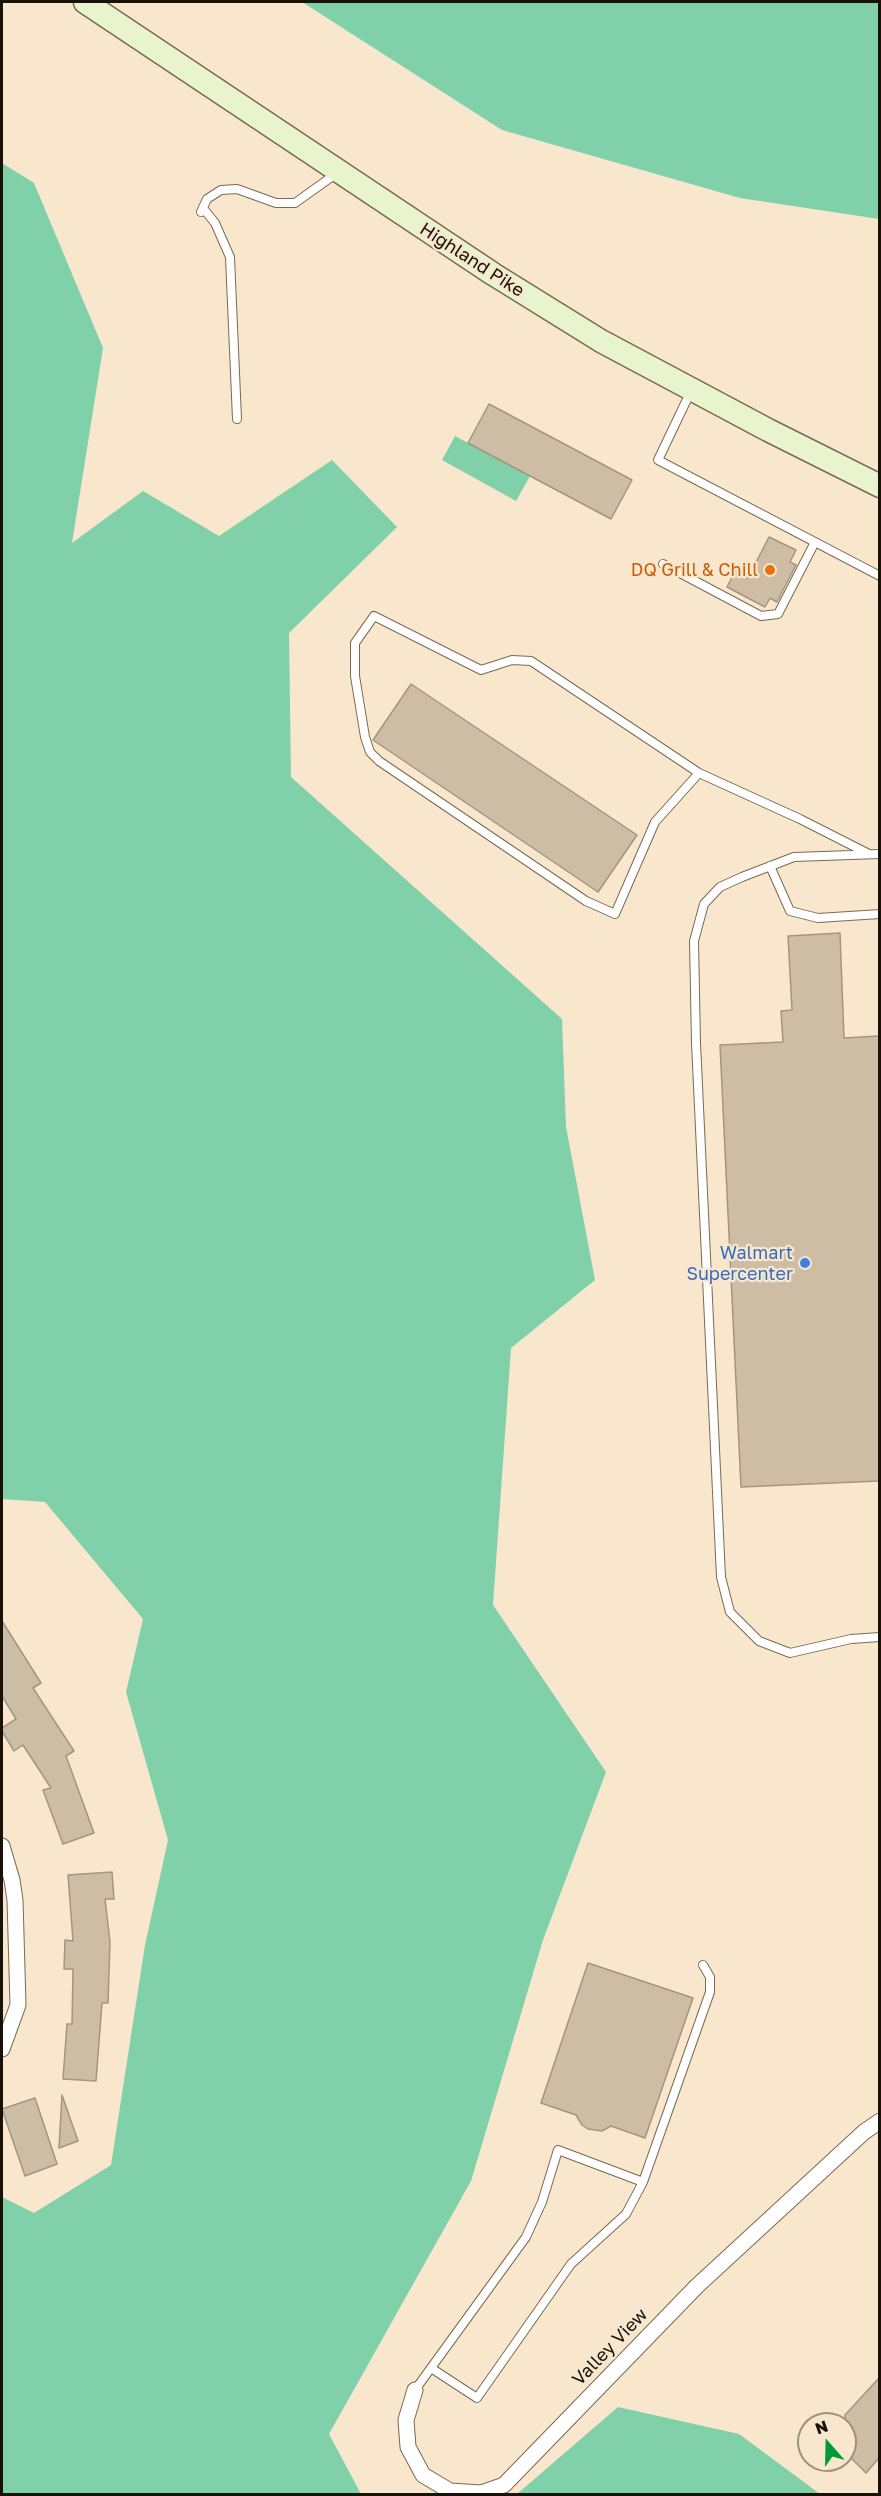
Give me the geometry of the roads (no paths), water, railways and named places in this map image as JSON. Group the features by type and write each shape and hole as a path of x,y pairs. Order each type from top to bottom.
{"main road":[{"name":"Highland Pike","path":"85,2 502,280 601,341 879,486"}],"street":[{"path":"2,1846 15,1900 18,2005 2,2049"},
{"name":"Valley View","path":"416,2390 406,2420 408,2447 423,2475 450,2491 481,2493 504,2485 697,2286 864,2132 879,2121"}],"lane":[{"path":"237,419 230,257 215,223 202,210 207,199 221,190 237,189 276,203 296,203 338,172"},
{"path":"691,389 658,460 879,576"},
{"path":"663,564 761,616 778,614 814,542"},
{"path":"699,773 655,822 615,914 586,901 379,761 370,752 365,737 355,676 355,643 374,616 481,670 512,660 531,661 699,773 800,819 869,854"},
{"path":"879,854 794,856 720,887 704,904 694,941 696,1055 721,1577 730,1612 759,1641 790,1653 851,1639 879,1637"},
{"path":"770,866 790,911 818,918 879,914"},
{"path":"431,2368 477,2398 570,2264 627,2214 643,2182 710,1992 710,1977 703,1965"},
{"path":"416,2390 526,2237 542,2202 558,2151 643,2182"}],"place":[{"name":"DQ Grill & Chill","path":"770,570"},
{"name":"Walmart Supercenter","path":"805,1263"}]}
